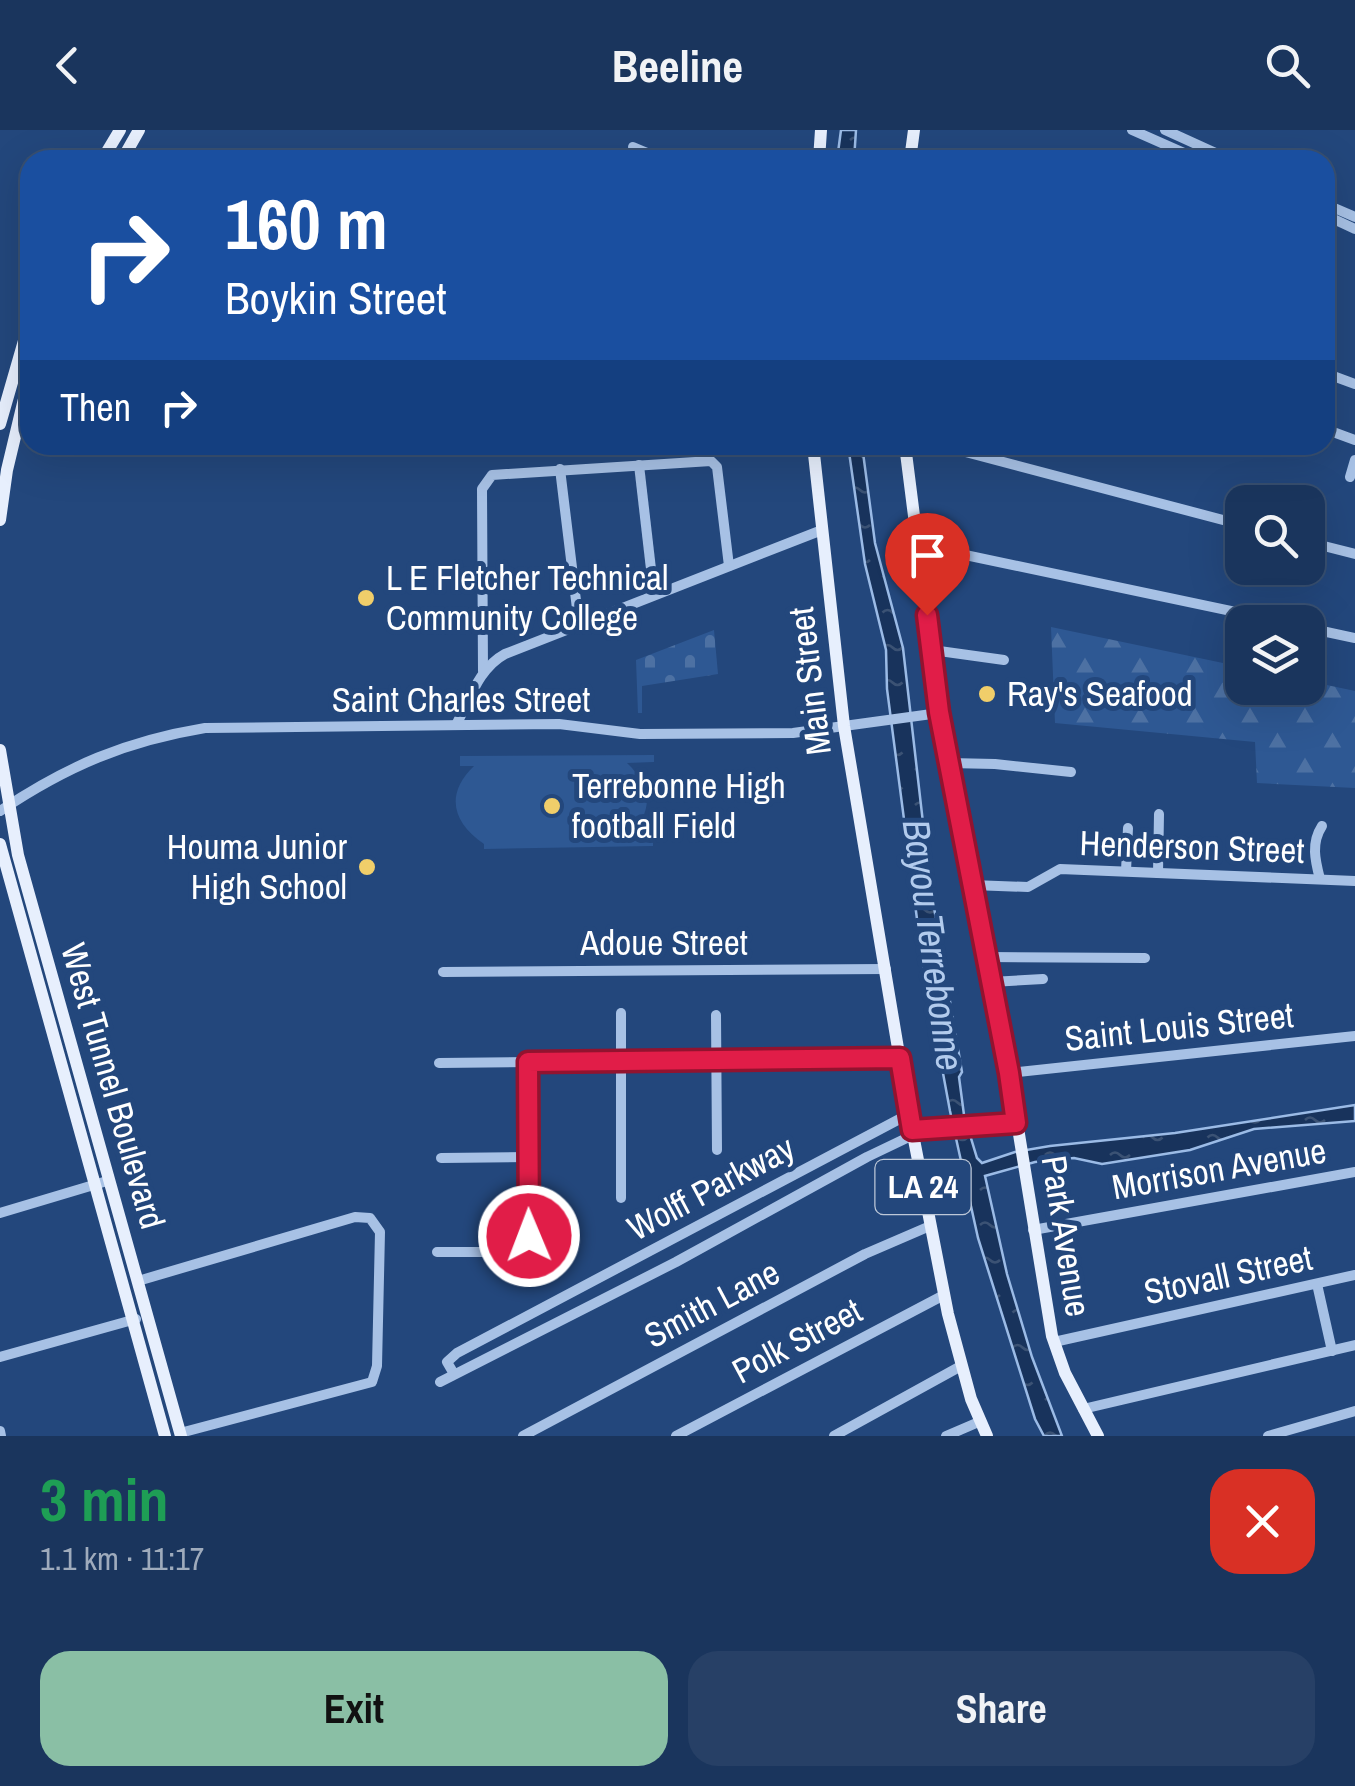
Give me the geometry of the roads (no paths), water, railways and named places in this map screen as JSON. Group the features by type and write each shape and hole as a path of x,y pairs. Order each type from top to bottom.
{"main road":[{"path":"0,424 20,355"},
{"path":"0,520 20,416"},
{"name":"Main Street","path":"815,455 844,726 912,1132 944,1295 962,1366 987,1436"},
{"name":"Park Avenue","path":"905,455 939,712 1009,1073 1032,1230 1054,1342 1065,1374 1098,1436"},
{"name":"West Tunnel Boulevard","path":"0,750 4,808 100,1184 138,1280 139,1317 165,1436"},
{"name":"West Tunnel Boulevard","path":"0,844 139,1317 181,1435"}],"street":[{"path":"1132,130 1165,150"},
{"path":"1165,130 1180,133 1212,150"},
{"path":"633,147 640,150"},
{"path":"976,455 1225,521"},
{"path":"1350,477 1355,460"},
{"path":"484,671 484,483 497,473 711,461 718,466 729,566"},
{"path":"638,465 654,595"},
{"path":"560,470 579,625"},
{"path":"456,725 484,671 505,654 822,530"},
{"path":"918,545 1225,610"},
{"path":"1325,546 1355,554"},
{"path":"1325,632 1355,638"},
{"path":"932,650 1004,660"},
{"name":"Saint Charles Street","path":"4,808 88,760 162,735 206,728 560,724 640,734 793,734 939,712"},
{"path":"949,764 995,764 1071,772"},
{"path":"1158,814 1158,872"},
{"path":"1320,879 1315,837 1322,826"},
{"path":"1126,871 1128,828"},
{"name":"Henderson Street","path":"972,884 1028,887 1060,869 1355,881"},
{"path":"986,956 1145,958"},
{"name":"Adoue Street","path":"443,972 886,970"},
{"path":"991,982 1043,978"},
{"path":"621,1198 622,1013"},
{"path":"716,1015 717,1150"},
{"name":"Saint Louis Street","path":"1009,1073 1355,1036"},
{"path":"440,1063 900,1058"},
{"path":"437,1252 518,1252 526,1247 528,1062"},
{"name":"Wolff Parkway","path":"454,1374 447,1362 457,1353 909,1114"},
{"path":"440,1382 676,1262 912,1132 945,1126 1016,1123"},
{"path":"859,1141 867,1156"},
{"path":"441,1158 528,1157"},
{"name":"Morrison Avenue","path":"1032,1230 1355,1172"},
{"path":"0,1213 100,1184"},
{"path":"138,1280 355,1217 370,1218 380,1232 377,1366 372,1382 181,1435"},
{"name":"Smith Lane","path":"523,1436 864,1254 930,1226"},
{"name":"Stovall Street","path":"1054,1342 1355,1275"},
{"path":"1318,1284 1332,1351"},
{"name":"Polk Street","path":"676,1436 944,1295"},
{"path":"0,1358 139,1317"},
{"path":"1083,1409 1355,1345"},
{"path":"837,1435 962,1366"},
{"path":"1268,1436 1355,1411"},
{"path":"946,1436 980,1421"}],"water":[{"path":"841,130 856,130 855,150 838,150"},
{"name":"Bayou Terrebonne","path":"849,455 863,455 875,543 903,648 930,884 962,1072 959,1077 964,1115 977,1158 982,1163 1050,1146 1175,1133 1355,1105 1355,1121 1254,1129 1190,1150 1102,1164 1074,1158 1035,1162 985,1176 1007,1274 1032,1357 1062,1436 1044,1436 1035,1419 978,1238 923,965 887,689 886,650 865,564"}],"place":[{"name":"L E Fletcher Technical Community College","path":"366,598"},
{"name":"Ray's Seafood","path":"987,694"},
{"name":"Terrebonne High football Field","path":"552,806"},
{"name":"Houma Junior High School","path":"367,867"}]}
